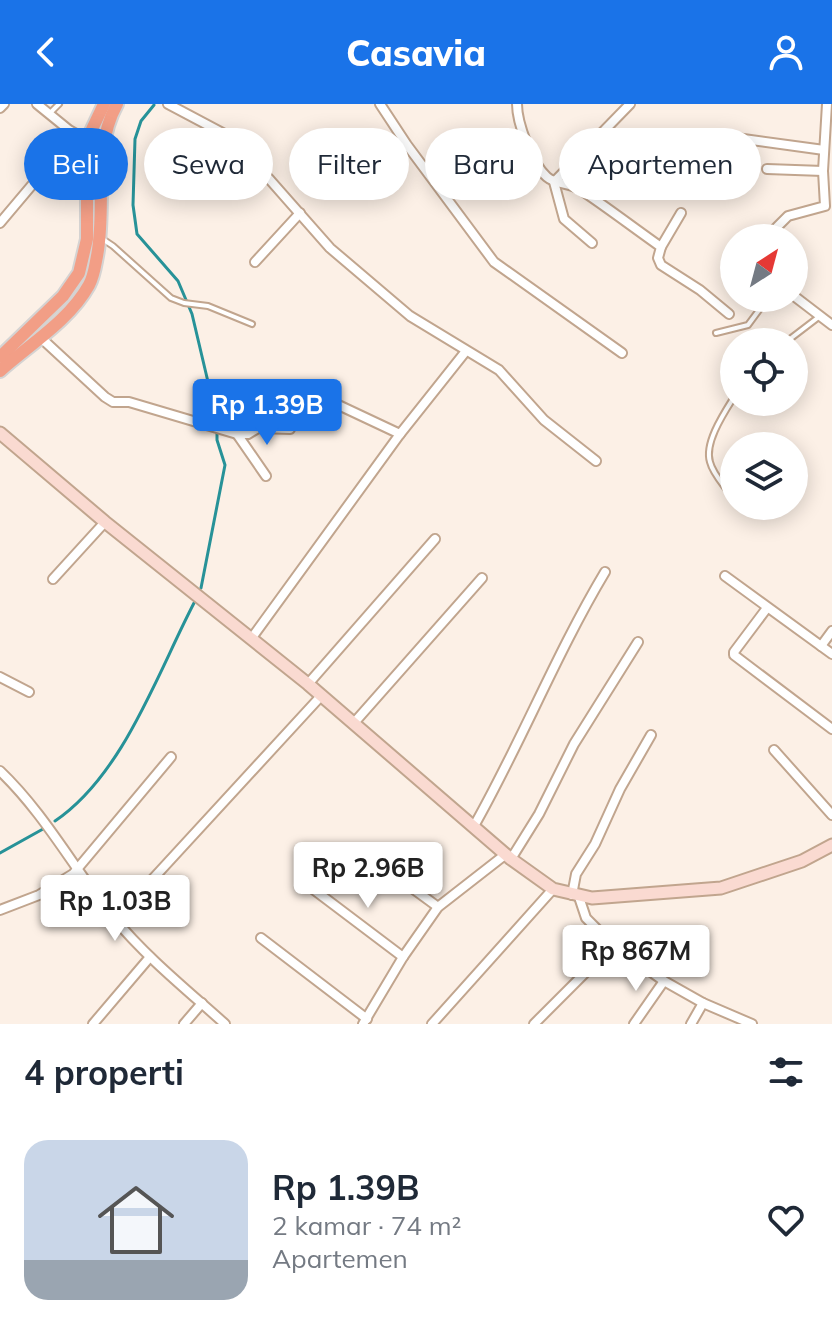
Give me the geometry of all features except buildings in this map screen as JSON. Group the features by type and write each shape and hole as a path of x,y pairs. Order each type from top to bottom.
{"highway":[{"path":"87,128 104,104"},
{"path":"9,354 40,337 66,314 88,287 101,238 102,144 117,104"},
{"path":"0,371 9,354 63,296 79,273 87,239 85,200"}],"main road":[{"path":"0,433 105,522 308,684 508,856 553,889 592,898 721,888 802,861 832,845"}],"street":[{"path":"37,104 68,128"},
{"path":"168,104 234,139 330,248 391,301 499,370 544,420 596,461"},
{"path":"380,104 494,262 622,353"},
{"path":"517,104 519,124 537,164 554,182 564,219 592,243"},
{"path":"554,182 630,104"},
{"path":"780,224 788,216 828,207 823,171 827,104"},
{"path":"761,141 824,150"},
{"path":"767,169 823,171"},
{"path":"554,182 579,189 661,247"},
{"path":"0,223 24,198"},
{"path":"255,262 300,213"},
{"path":"681,213 661,247 658,258 661,265 700,290 729,314"},
{"path":"808,307 832,325"},
{"path":"40,337 97,391 113,402 129,402 225,431 248,434 258,428 290,429 305,399 312,394 400,434"},
{"path":"251,639 400,434 466,351"},
{"path":"237,434 266,476"},
{"path":"53,579 105,522"},
{"path":"308,684 435,539"},
{"path":"474,826 508,765 571,630 605,572"},
{"path":"725,576 832,654"},
{"path":"353,724 482,578"},
{"path":"767,608 734,655 832,729"},
{"path":"821,646 832,631"},
{"path":"261,938 365,1022 403,957 438,907 508,856 539,814 574,744 638,642"},
{"path":"0,677 29,692"},
{"path":"115,920 321,696"},
{"path":"651,735 620,789 595,844 576,874 575,896 586,918 613,945 664,981 703,1003 752,1024"},
{"path":"774,750 832,815"},
{"path":"0,910 63,882 171,757"},
{"path":"0,771 38,811 115,920 150,957 225,1024"},
{"path":"367,855 438,907"},
{"path":"313,889 403,957"},
{"path":"432,1024 553,889"},
{"path":"534,1024 613,945"},
{"path":"93,1024 150,957"},
{"path":"634,1024 664,981"},
{"path":"184,1024 202,1003"},
{"path":"691,1024 703,1003"}],"lane":[{"path":"49,114 59,104"},
{"path":"101,238 171,298 208,306 252,324"},
{"path":"716,333 748,325 758,312"},
{"path":"804,328 820,316"},
{"path":"720,480 708,458 722,416"}],"waterway":[{"path":"154,105 141,121 135,139 133,205 137,234 178,281 192,314 217,420 217,440 225,465 201,588"},
{"path":"55,821 79,801 119,751 194,603"},
{"path":"0,853 43,829"}]}
